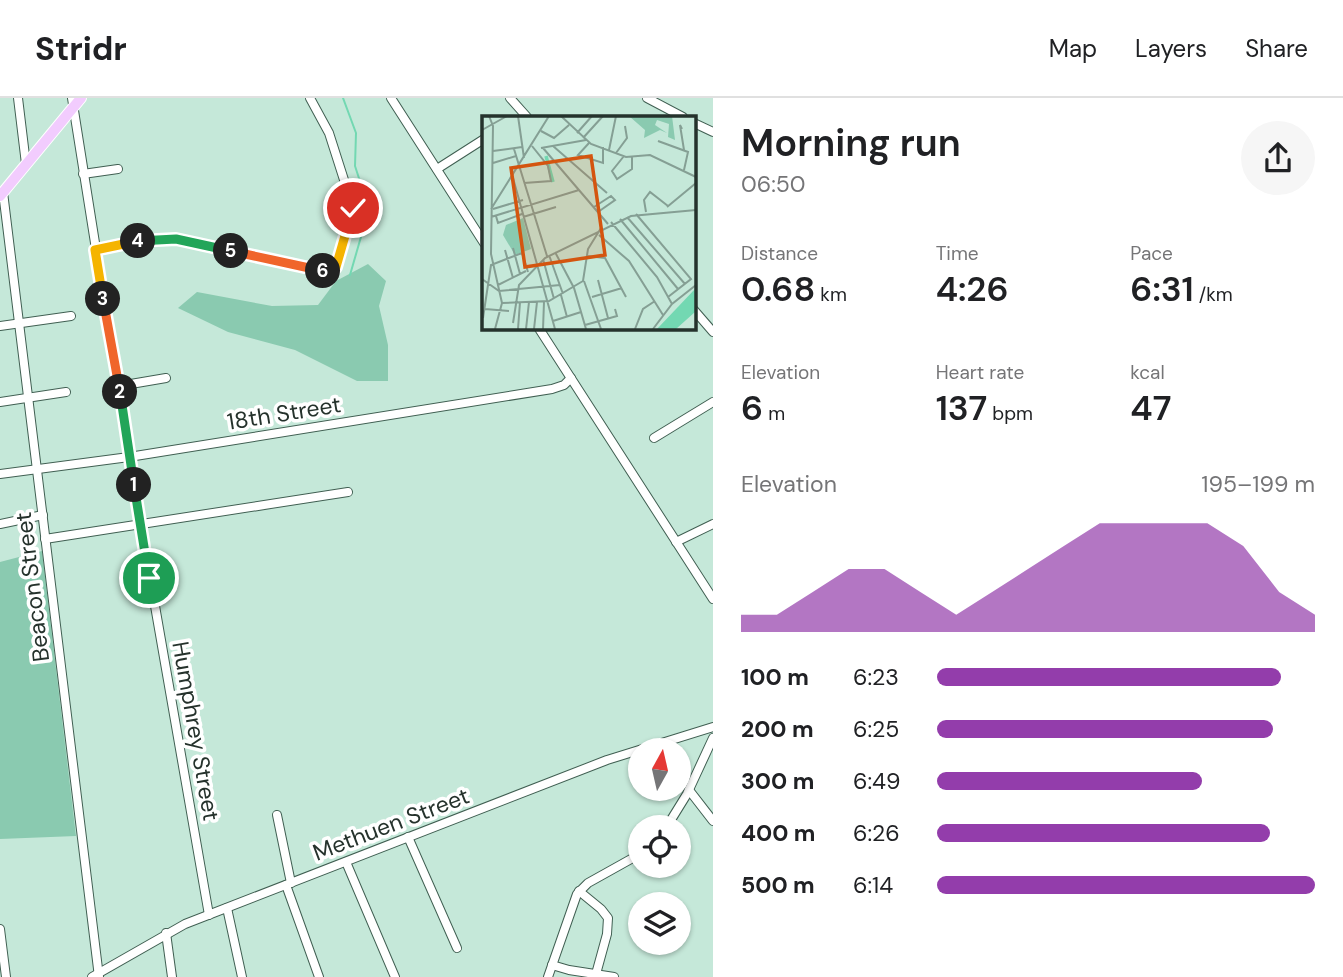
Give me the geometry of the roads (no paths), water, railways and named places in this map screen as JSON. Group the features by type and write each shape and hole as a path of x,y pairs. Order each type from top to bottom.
{"main road":[{"path":"2,194 75,101"}],"street":[{"path":"18,98 26,164"},
{"path":"95,250 142,240 176,239 333,271 353,208 330,133 310,98"},
{"path":"391,98 482,240"},
{"path":"510,98 522,116"},
{"path":"647,98 681,116"},
{"name":"Humphrey Street","path":"75,101 83,174 129,457 209,915"},
{"path":"696,124 713,132"},
{"path":"437,169 482,140"},
{"path":"83,174 118,169"},
{"name":"Beacon Street","path":"2,194 29,397 97,976"},
{"path":"696,312 713,332"},
{"path":"0,326 71,316"},
{"path":"539,329 676,542 710,587 713,599"},
{"path":"119,386 166,378"},
{"name":"18th Street","path":"0,474 129,457 552,389 561,387 570,378"},
{"path":"0,402 66,392"},
{"path":"654,438 713,402"},
{"path":"45,539 348,492"},
{"path":"0,524 43,515"},
{"path":"676,542 713,524"},
{"name":"Methuen Street","path":"97,976 166,933 209,915 607,760 713,727"},
{"path":"691,786 713,738"},
{"path":"691,793 713,821"},
{"path":"277,815 289,884 318,977"},
{"path":"408,837 457,948"},
{"path":"548,977 579,891 628,861"},
{"path":"346,862 395,977"},
{"path":"579,891 607,916 607,934 596,974"},
{"path":"227,908 242,977"},
{"path":"0,929 6,977"},
{"path":"166,933 172,977"},
{"path":"552,965 614,977"}],"waterway":[{"path":"343,98 356,133 355,166 369,209 350,275"}]}
